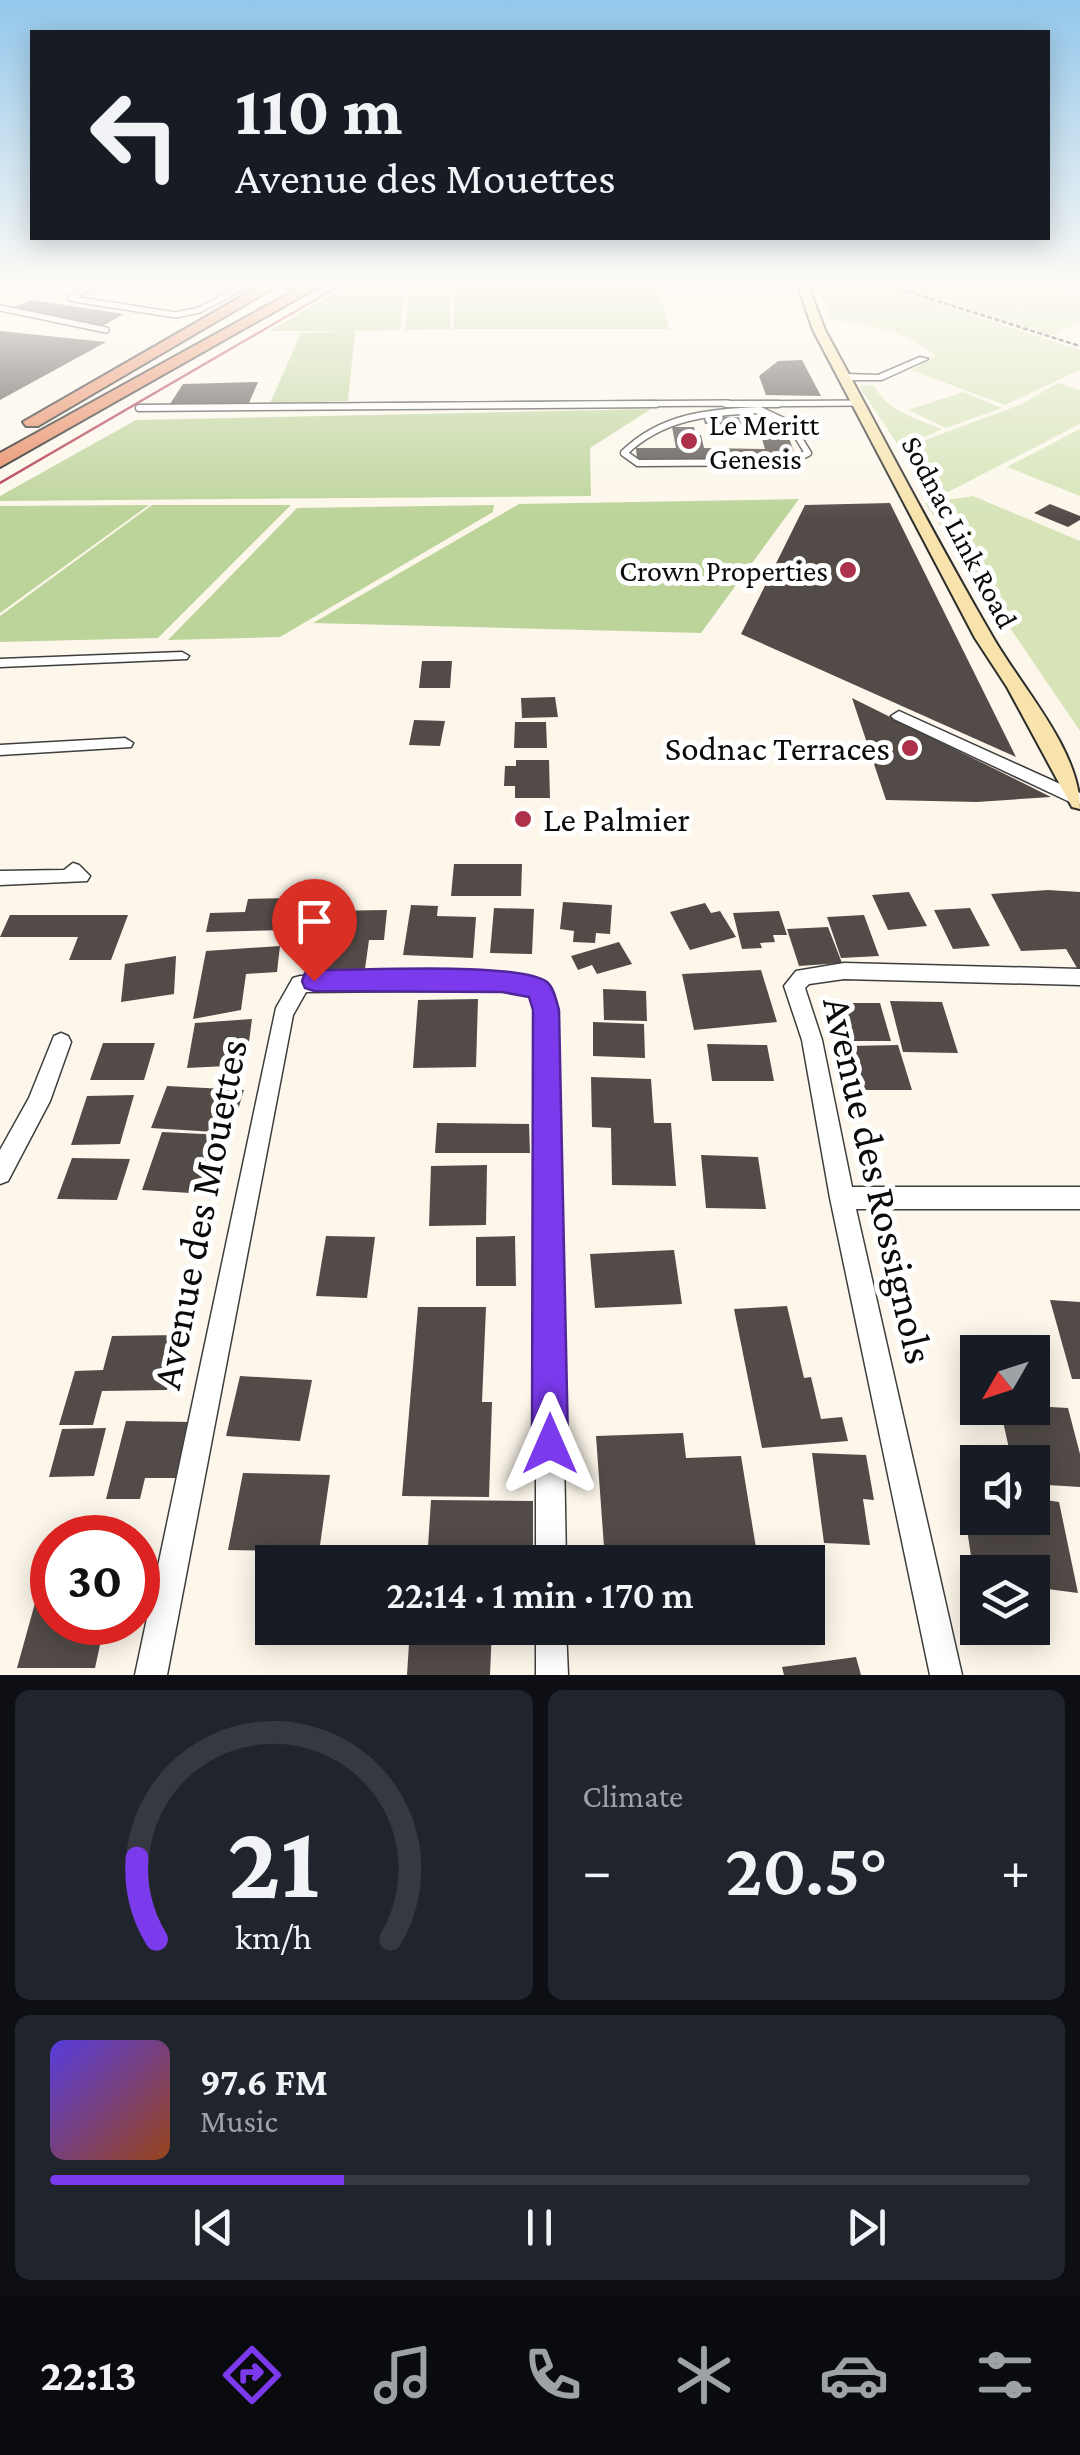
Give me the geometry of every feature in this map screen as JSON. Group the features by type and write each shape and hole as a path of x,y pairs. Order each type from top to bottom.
{"highway":[{"path":"0,443 135,361"},
{"path":"0,443 147,361"},
{"path":"0,460 170,361"},
{"path":"0,460 178,361"}],"main road":[{"name":"Sodnac Link Road","path":"838,361 984,638 1017,688 1079,801"}],"street":[{"path":"847,377 878,378 918,361"},
{"path":"0,664 182,656"},
{"path":"899,716 1079,801"},
{"path":"0,750 125,743"},
{"path":"0,878 81,876 73,870"},
{"name":"Avenue des Rossignols","path":"946,1675 842,1198 812,1040 794,986 803,977 844,971 1080,977"},
{"name":"Avenue des Mouettes","path":"150,1675 283,1014 300,984 502,982 526,984 540,991 546,1010 551,1545"},
{"path":"0,1173 39,1101 60,1042"},
{"path":"842,1198 1080,1198"},
{"path":"552,1645 552,1675"}],"lane":[{"path":"723,411 778,414 790,420 808,453 789,462 657,463 638,463 624,454 684,418 723,411 728,403"},
{"path":"139,408 860,403"}],"green space":[{"path":"289,361 352,361 348,401 270,403"},
{"path":"927,361 1080,361 1080,370 1005,405 911,370"},
{"path":"1058,383 1080,390 1080,424 948,492 924,492 901,449 1022,404"},
{"path":"874,385 894,408 942,429 900,448 859,386"},
{"path":"963,392 1002,408 946,428 908,410"},
{"path":"651,409 590,448 591,496 0,501 0,496 136,420"},
{"path":"1080,429 1080,496 1007,467"},
{"path":"973,496 1080,541 1080,731 925,503"},
{"path":"799,499 701,633 313,623 519,504"},
{"path":"149,505 0,613 0,506"},
{"path":"152,505 291,505 158,638 0,642 0,616"},
{"path":"494,505 493,512 280,637 168,640 297,508"}],"building":[{"path":"0,361 71,361 0,400"},
{"path":"778,361 803,361 821,396 766,395 759,376"},
{"path":"258,382 249,403 170,404 183,384"},
{"name":"Le Meritt Genesis","path":"703,416 782,419 797,460 637,459 636,448 676,448 672,427 694,427 704,448 765,449 758,425 705,424"},
{"name":"Crown Properties","path":"890,503 1016,757 741,634 805,505"},
{"path":"1050,504 1080,516 1080,520 1068,527 1034,513"},
{"path":"422,661 452,661 450,688 419,688"},
{"path":"555,697 558,717 522,718 521,698"},
{"name":"Sodnac Terraces","path":"852,698 1051,797 977,802 886,800"},
{"path":"414,720 445,721 440,746 409,745"},
{"path":"515,722 546,722 547,748 514,748"},
{"path":"516,760 549,760 550,798 515,798 515,786 504,786 505,766 516,766"},
{"path":"454,864 522,864 521,896 451,896"},
{"path":"909,892 927,926 888,930 872,895"},
{"path":"1080,892 1080,973 1066,949 1021,951 991,894"},
{"path":"292,898 286,930 206,932 210,913 245,912 248,899"},
{"path":"563,902 612,905 610,934 596,933 595,943 573,942 574,931 560,929"},
{"path":"705,903 711,913 720,911 736,937 690,950 670,912"},
{"path":"411,905 438,906 437,916 476,917 473,958 403,955"},
{"path":"494,908 534,909 532,954 490,953"},
{"path":"970,908 990,946 953,949 934,910"},
{"path":"387,910 384,940 369,940 364,976 325,977 329,953 315,953 323,911"},
{"path":"779,911 787,935 773,935 775,942 760,943 762,948 742,949 733,913"},
{"path":"10,915 128,915 111,960 69,960 78,937 0,937"},
{"path":"864,915 879,956 841,958 827,917"},
{"path":"828,927 842,963 799,966 787,929"},
{"path":"619,942 632,964 597,974 592,965 578,970 571,956"},
{"path":"280,946 277,972 246,974 241,1010 193,1019 206,951"},
{"path":"176,956 174,994 121,1002 125,964"},
{"path":"761,970 777,1022 694,1030 682,974"},
{"path":"603,989 646,991 647,1021 604,1020"},
{"path":"478,999 476,1067 413,1068 418,1000"},
{"path":"890,1001 942,1002 958,1053 903,1052"},
{"path":"828,1003 880,1003 891,1041 838,1041"},
{"path":"252,1019 246,1065 187,1068 195,1023"},
{"path":"593,1022 644,1024 645,1058 593,1056"},
{"path":"103,1043 155,1043 144,1080 90,1080"},
{"path":"707,1044 767,1045 774,1081 712,1081"},
{"path":"898,1045 912,1090 860,1090 849,1046"},
{"path":"591,1077 651,1079 654,1123 671,1123 676,1186 612,1185 611,1128 592,1127"},
{"path":"167,1086 244,1090 231,1133 151,1128"},
{"path":"134,1095 120,1144 71,1145 87,1096"},
{"path":"437,1123 529,1124 530,1153 435,1153"},
{"path":"162,1132 224,1135 207,1194 142,1190"},
{"path":"701,1155 758,1157 766,1209 706,1208"},
{"path":"72,1158 130,1159 117,1200 57,1199"},
{"path":"487,1165 486,1225 429,1226 431,1166"},
{"path":"326,1236 375,1237 367,1298 316,1296"},
{"path":"515,1236 516,1286 476,1286 476,1237"},
{"path":"674,1250 682,1304 595,1308 590,1254"},
{"path":"1050,1300 1080,1302 1080,1379 1072,1379"},
{"path":"787,1306 804,1378 811,1377 821,1419 842,1417 848,1441 762,1448 734,1309"},
{"path":"418,1307 486,1307 482,1402 492,1402 489,1497 402,1496"},
{"path":"179,1335 167,1390 102,1391 93,1425 59,1425 75,1371 103,1370 112,1336"},
{"path":"240,1376 312,1380 300,1441 226,1436"},
{"path":"1050,1407 1068,1408 1080,1454 1080,1487 1050,1485 1050,1445 1008,1445 1004,1425 1050,1425"},
{"path":"126,1421 192,1422 180,1478 145,1478 140,1499 106,1499"},
{"path":"106,1428 94,1476 49,1477 62,1429"},
{"path":"683,1433 686,1458 741,1456 756,1545 604,1545 596,1436"},
{"path":"812,1453 866,1455 874,1500 863,1499 870,1545 824,1543"},
{"path":"243,1473 330,1475 320,1545 255,1545 255,1551 228,1550"},
{"path":"431,1500 533,1501 533,1545 428,1545"},
{"path":"1050,1501 1059,1502 1078,1593 1050,1589 1050,1555 971,1555 968,1535 1050,1535"},
{"path":"30,1621 30,1645 100,1645 95,1668 17,1668"},
{"path":"409,1645 491,1645 490,1675 407,1675"},
{"path":"856,1657 861,1675 784,1675 782,1667"}],"tram line":[{"path":"0,483 210,361"}],"place":[{"name":"Le Meritt Genesis","path":"689,441"},
{"name":"Crown Properties","path":"848,570"},
{"name":"Sodnac Terraces","path":"910,748"},
{"name":"Le Palmier","path":"523,819"}],"route":[{"path":"314,981 502,982 526,984 540,991 546,1010 550,1444"}]}
